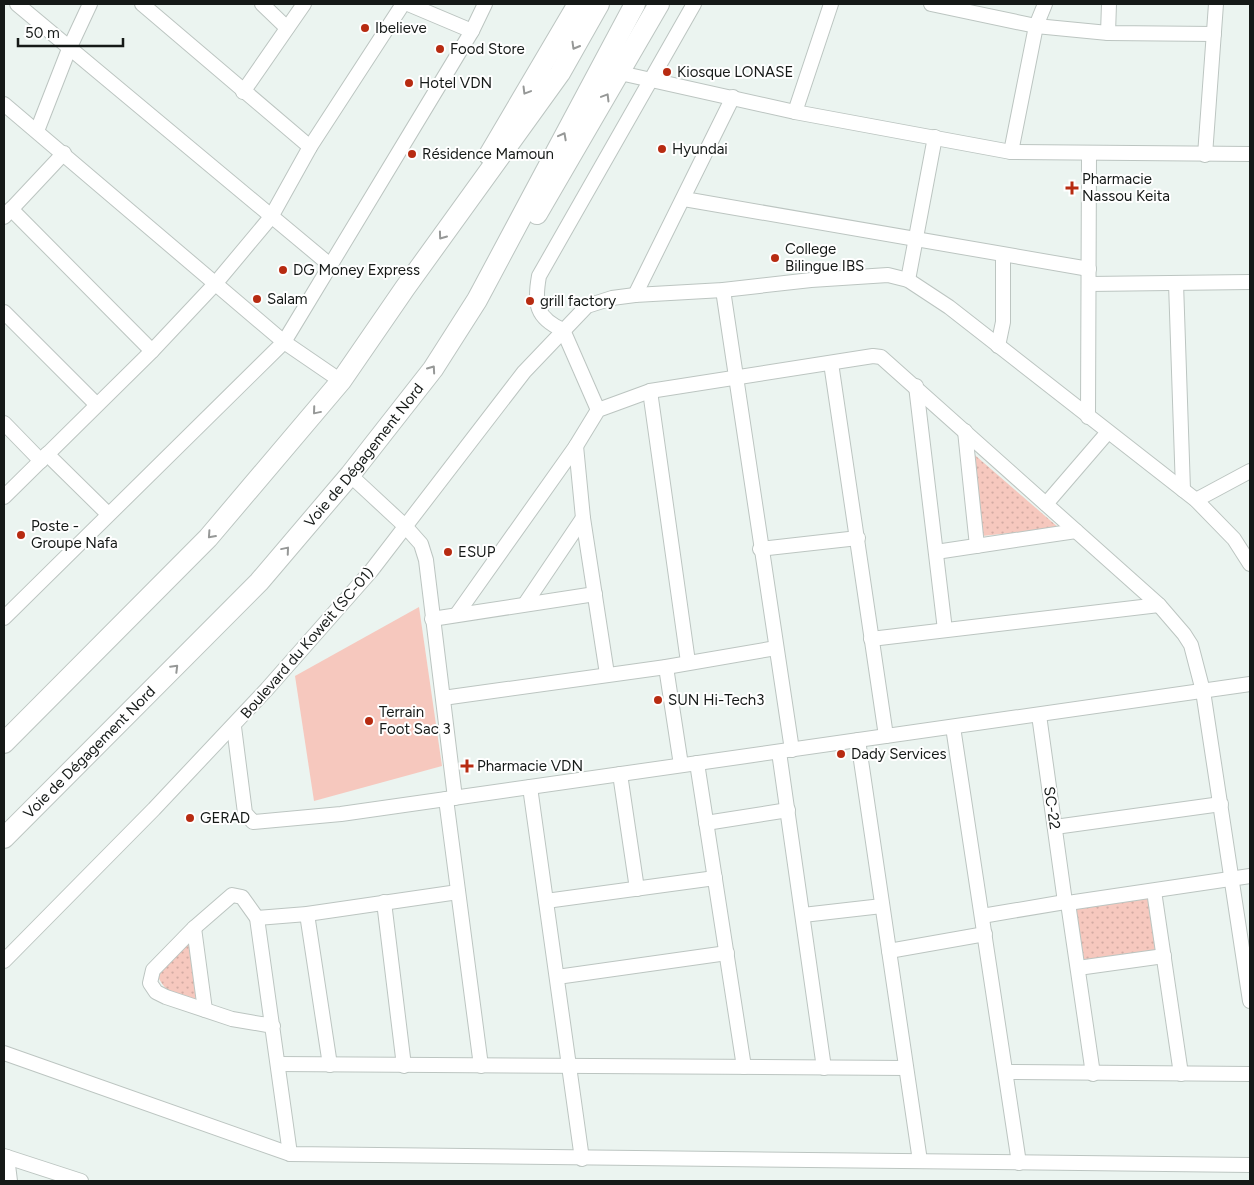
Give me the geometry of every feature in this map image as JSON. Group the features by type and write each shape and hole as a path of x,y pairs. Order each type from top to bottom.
{"highway":[{"path":"461,210 501,132 578,4"},
{"path":"4,743 208,538 341,381 560,73 599,4"},
{"name":"Voie de Dégagement Nord","path":"4,838 253,589 350,475 433,369 477,300 635,4"},
{"path":"477,300 515,250 659,4"}],"street":[{"path":"16,4 330,265"},
{"path":"37,131 69,49 90,4"},
{"path":"142,4 310,148"},
{"path":"262,4 286,28"},
{"path":"243,92 304,4"},
{"path":"4,498 96,404 152,351 215,284 271,217 310,148 403,4"},
{"path":"408,4 472,31"},
{"path":"4,618 284,342 472,31 485,4"},
{"path":"598,410 563,330 550,324 541,315 536,295 539,276 694,4"},
{"path":"795,112 831,4"},
{"path":"934,4 1036,26 1108,32 1214,34"},
{"path":"1011,152 1036,26 1045,4"},
{"path":"1108,32 1109,4"},
{"path":"1205,155 1216,4"},
{"path":"620,73 795,112 1011,152 1250,154"},
{"path":"635,295 733,97"},
{"path":"4,104 284,342 341,381"},
{"path":"908,280 935,137"},
{"path":"1088,417 1090,153"},
{"path":"64,154 7,213 152,351"},
{"path":"684,199 1089,269"},
{"path":"998,346 1003,322 1003,255"},
{"path":"635,295 723,290 858,276 896,276 908,280 950,307 1196,500 1234,539 1250,564"},
{"path":"1089,284 1250,282"},
{"path":"1176,283 1183,490"},
{"path":"723,290 776,648 786,751 788,810 824,1068"},
{"name":"Boulevard du Koweit (SC-01)","path":"4,961 234,726 371,572 524,372 563,330 587,306 612,298 635,295"},
{"path":"4,312 96,404"},
{"path":"456,614 576,446 598,410 650,391 736,376 873,356 881,357 916,386 1159,605 1191,645 1203,691 1250,1001"},
{"path":"831,363 886,736"},
{"path":"916,386 945,630"},
{"path":"650,391 688,662"},
{"path":"4,423 108,514"},
{"path":"965,431 977,546"},
{"path":"1046,504 1108,432"},
{"path":"576,446 583,518 607,674"},
{"path":"1196,500 1250,471"},
{"path":"350,475 406,526 420,544 426,560 443,698 458,892 481,1066"},
{"path":"525,604 583,518"},
{"path":"936,552 1076,531"},
{"path":"760,549 858,538"},
{"path":"432,618 596,594"},
{"path":"871,639 1159,605"},
{"path":"443,698 666,667 776,648"},
{"path":"666,667 681,766"},
{"path":"234,726 245,813 253,822 341,814 1250,684"},
{"name":"SC-22","path":"1039,714 1054,828 1078,968 1093,1074"},
{"path":"953,727 1019,1163"},
{"path":"858,740 920,1162"},
{"path":"697,763 744,1067"},
{"path":"620,774 638,889"},
{"path":"530,787 582,1159"},
{"path":"1054,828 1221,804"},
{"path":"706,823 788,810"},
{"path":"982,916 1250,876"},
{"path":"546,901 715,878"},
{"path":"1154,891 1182,1074"},
{"path":"257,918 307,914 458,892"},
{"path":"273,1026 240,1021 160,995 150,983 153,970 194,928 232,895 242,897 257,918 273,1026 290,1154"},
{"path":"384,902 404,1066"},
{"path":"803,915 882,906"},
{"path":"307,914 330,1065"},
{"path":"194,928 204,1010"},
{"path":"889,950 985,934"},
{"path":"556,977 727,953"},
{"path":"1078,968 1164,956"},
{"path":"4,1053 290,1154 582,1159 1250,1165"},
{"path":"278,1064 906,1068"},
{"path":"1006,1072 1250,1074"},
{"path":"10,1181 5,1157 81,1181"}],"shaded area":[{"path":"969,450 1059,528 982,536"},
{"name":"Terrain Foot Sac 3","path":"419,607 442,766 314,801 295,676"},
{"path":"1149,896 1158,960 1083,967 1074,905"},
{"path":"187,943 190,944 198,995 195,999 183,998 173,994 164,986 158,976 164,964"}],"place":[{"name":"Ibelieve","path":"365,28"},
{"name":"Food Store","path":"440,49"},
{"name":"Kiosque LONASE","path":"667,72"},
{"name":"Hotel VDN","path":"409,83"},
{"name":"Hyundai","path":"662,149"},
{"name":"Résidence Mamoun","path":"412,154"},
{"name":"Pharmacie Nassou Keita","path":"1072,188"},
{"name":"College Bilingue IBS","path":"775,258"},
{"name":"DG Money Express","path":"283,270"},
{"name":"Salam","path":"257,299"},
{"name":"grill factory","path":"530,301"},
{"name":"Poste - Groupe Nafa","path":"21,535"},
{"name":"ESUP","path":"448,552"},
{"name":"SUN Hi-Tech3","path":"658,700"},
{"name":"Terrain Foot Sac 3","path":"369,721"},
{"name":"Dady Services","path":"841,754"},
{"name":"Pharmacie VDN","path":"467,766"},
{"name":"GERAD","path":"190,818"}]}
